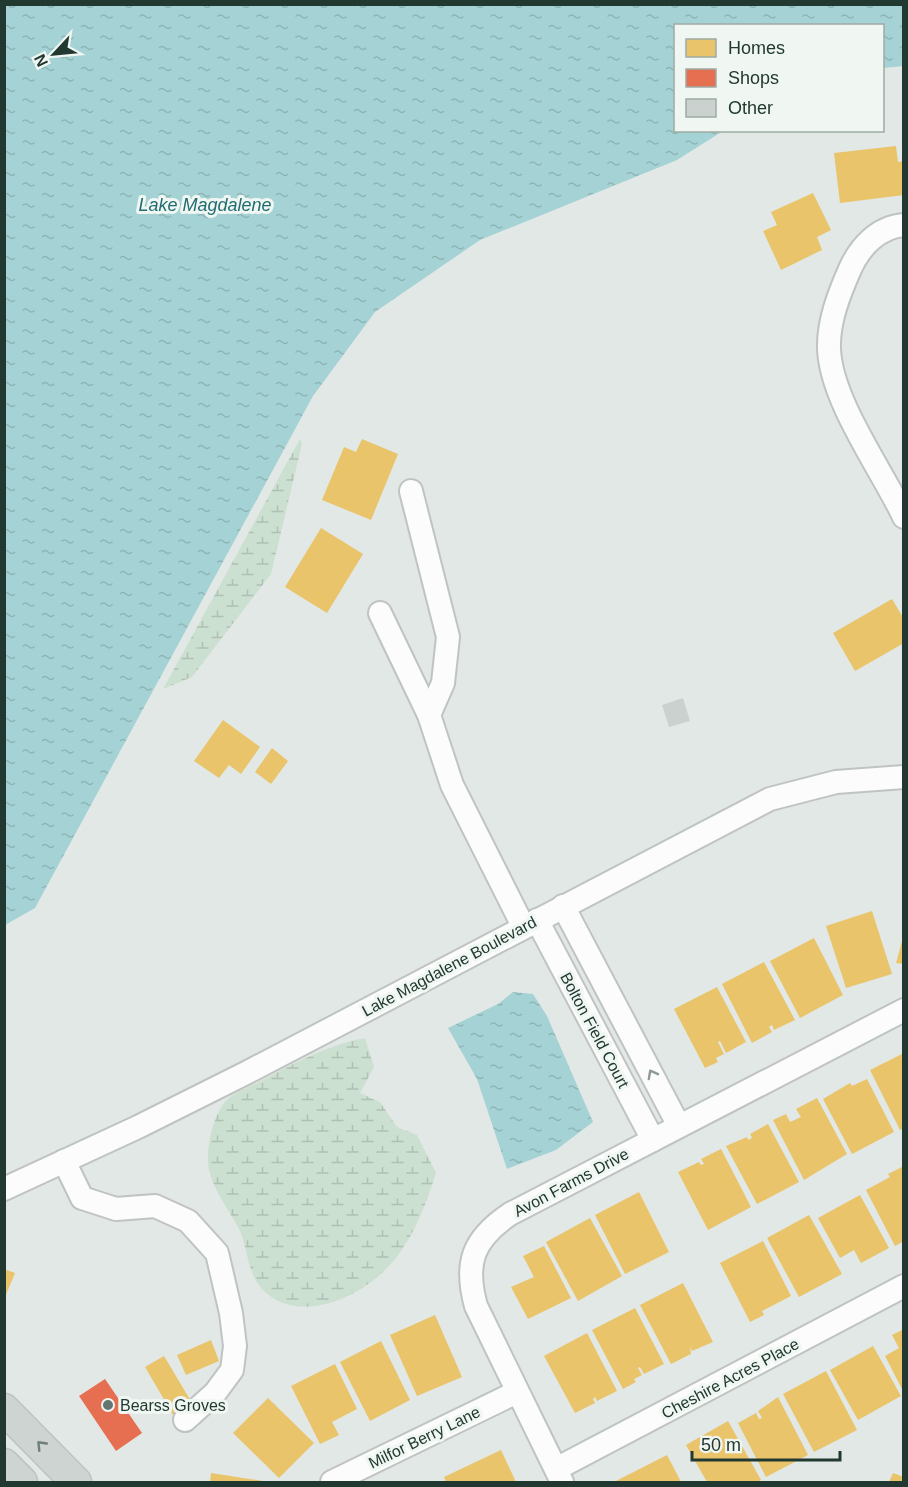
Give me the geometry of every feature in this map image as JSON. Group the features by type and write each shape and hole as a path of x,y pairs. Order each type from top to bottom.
{"main road":[{"path":"4,1409 76,1482"},
{"path":"4,1464 22,1482"}],"street":[{"path":"901,501 848,411 835,377 829,350 832,322 855,258 873,236 903,225"},
{"path":"411,491 448,637 443,683 429,715"},
{"name":"Bolton Field Court","path":"380,613 429,715 452,785 606,1052 653,1140"},
{"name":"Lake Magdalene Boulevard","path":"4,1189 246,1073 771,799 836,782 903,777"},
{"path":"563,906 679,1126"},
{"name":"Avon Farms Drive","path":"559,1476 473,1297 470,1267 476,1246 487,1231 510,1214 903,1010"},
{"path":"606,1052 633,1038"},
{"path":"64,1161 82,1198 116,1209 155,1206 188,1221 217,1253 231,1313 235,1346 232,1370 215,1393 185,1420"},
{"name":"Cheshire Acres Place","path":"559,1476 903,1286"},
{"name":"Milfor Berry Lane","path":"332,1482 517,1392"}],"green space":[{"path":"300,439 302,444 271,574 192,677 163,689"},
{"path":"365,1038 374,1067 360,1093 380,1102 397,1127 417,1135 436,1173 410,1236 386,1269 359,1290 343,1298 308,1307 292,1305 276,1300 262,1289 253,1276 240,1231 211,1178 208,1162 209,1142 223,1104 235,1094 309,1056 336,1045"}],"water":[{"name":"Lake Magdalene","path":"5,4 903,5 904,66 884,68 884,24 674,24 674,132 721,132 677,160 480,240 375,312 313,396 35,908 5,925"},
{"path":"513,992 533,994 547,1016 593,1122 556,1150 507,1169 477,1079 448,1028 498,1004"}],"building: Homes":[{"path":"896,146 898,162 904,161 904,195 840,203 834,153"},
{"path":"813,193 831,230 817,237 822,250 781,270 763,231 777,225 771,212"},
{"path":"362,439 398,454 371,520 322,500 344,447 356,452"},
{"path":"321,528 363,554 327,613 285,587"},
{"path":"892,599 904,619 904,643 855,671 833,633"},
{"path":"223,720 260,747 241,774 229,765 219,778 194,761"},
{"path":"272,748 288,761 271,784 255,772"},
{"path":"872,911 892,974 846,988 826,926"},
{"path":"904,934 904,964 896,963"},
{"path":"814,938 843,995 800,1018 770,961"},
{"path":"764,962 795,1020 774,1030 772,1025 769,1027 772,1032 752,1043 722,984"},
{"path":"717,987 746,1042 726,1053 720,1041 718,1042 724,1054 716,1058 718,1062 705,1068 674,1009"},
{"path":"904,1053 904,1128 900,1130 870,1070"},
{"path":"867,1079 894,1132 852,1154 823,1099 850,1083 852,1086"},
{"path":"817,1098 847,1154 804,1180 773,1120 786,1114 790,1122 801,1117 796,1109"},
{"path":"768,1124 799,1182 757,1204 726,1146 747,1137 748,1140 752,1138 750,1134"},
{"path":"721,1149 751,1207 708,1230 678,1172 699,1162 701,1165 704,1164 701,1159"},
{"path":"904,1166 904,1241 895,1246 866,1190 890,1177 888,1174"},
{"path":"639,1192 669,1252 625,1274 595,1215"},
{"path":"860,1195 889,1248 861,1263 854,1250 840,1258 818,1218"},
{"path":"809,1215 842,1274 799,1297 767,1238"},
{"path":"590,1218 622,1276 578,1301 546,1242"},
{"path":"763,1241 791,1296 762,1311 764,1315 750,1322 720,1263"},
{"path":"544,1246 571,1298 528,1319 511,1287 534,1277 523,1256"},
{"path":"4,1269 15,1273 5,1297 4,1297"},
{"path":"683,1283 713,1342 692,1351 690,1347 691,1354 671,1364 640,1305"},
{"path":"635,1308 664,1364 644,1374 640,1367 638,1368 642,1375 634,1379 636,1382 623,1389 592,1330"},
{"path":"435,1315 462,1377 417,1396 390,1335"},
{"path":"904,1329 904,1393 885,1356 899,1348 892,1335"},
{"path":"587,1333 617,1391 597,1401 595,1397 593,1399 595,1403 575,1413 544,1356"},
{"path":"211,1340 219,1361 186,1375 177,1355"},
{"path":"381,1341 410,1400 370,1421 340,1362"},
{"path":"873,1346 901,1396 858,1420 830,1370"},
{"path":"164,1356 195,1408 176,1420 145,1367"},
{"path":"335,1364 357,1409 332,1422 339,1435 320,1444 291,1386"},
{"path":"826,1371 857,1430 814,1452 783,1394"},
{"path":"778,1397 808,1455 766,1477 738,1423 756,1413 759,1419 762,1418 758,1411"},
{"path":"268,1398 314,1443 279,1478 233,1433"},
{"path":"728,1421 761,1480 757,1482 707,1482 686,1445"},
{"path":"501,1450 516,1482 446,1482 444,1477"},
{"path":"667,1455 681,1482 614,1482"},
{"path":"211,1473 263,1481 263,1482 210,1482"},
{"path":"893,1473 904,1477 904,1482 889,1482"}],"building: Shops":[{"path":"105,1379 142,1433 116,1451 79,1396"}],"building: Other":[{"path":"683,698 690,721 669,727 662,705"}],"place":[{"name":"Bearss Groves","path":"108,1405"}]}
